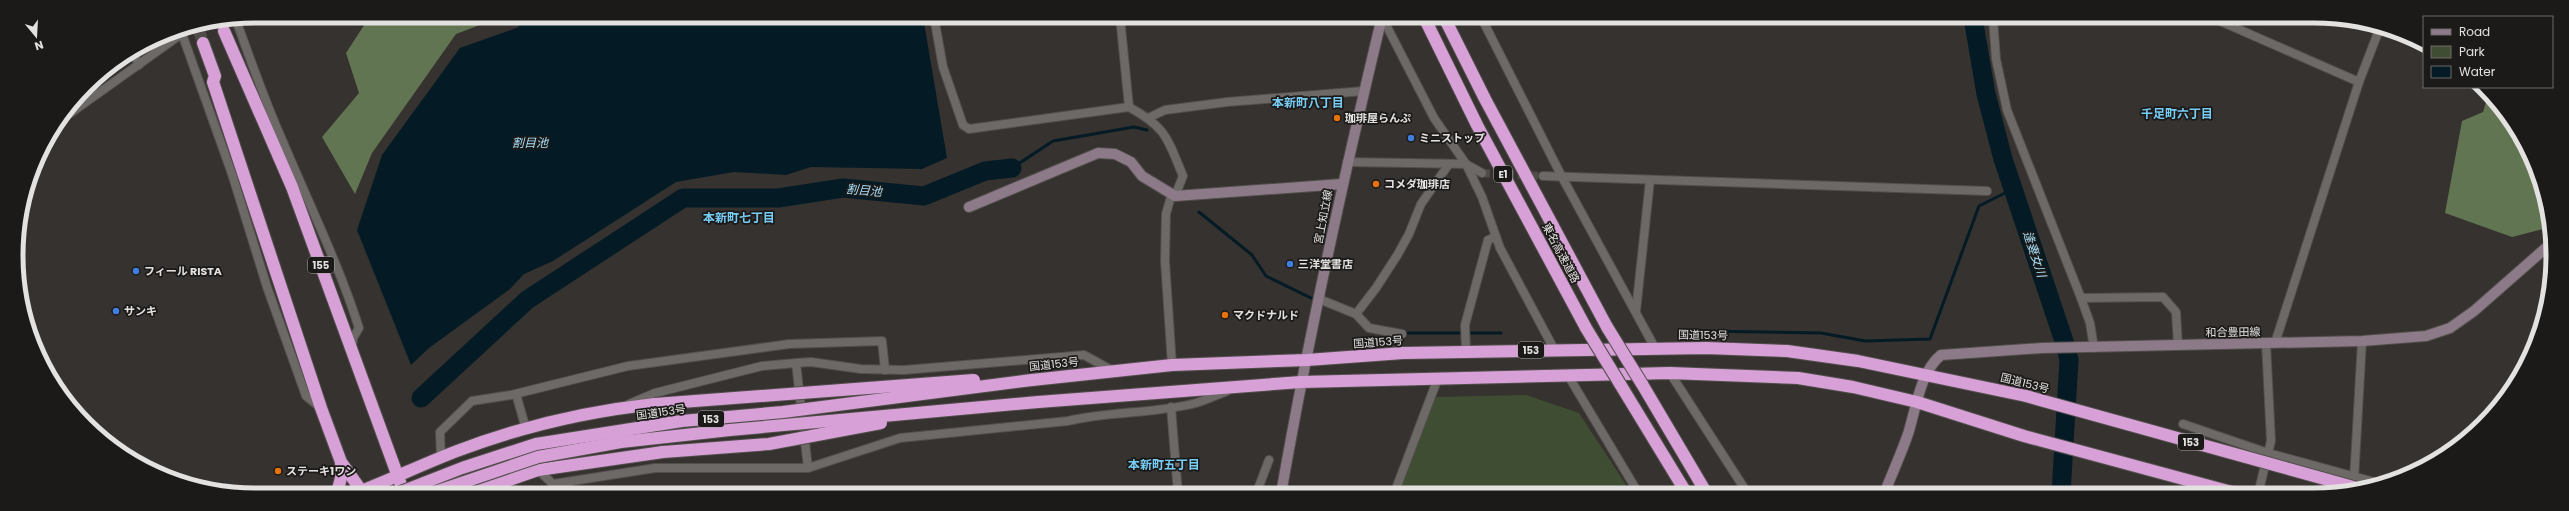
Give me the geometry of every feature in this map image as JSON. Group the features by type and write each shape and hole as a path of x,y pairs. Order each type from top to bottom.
{"highway":[{"name":"東名高速道路","path":"1427,23 1477,125 1586,328 1683,488"},
{"name":"東名高速道路","path":"1447,23 1485,99 1607,327 1703,488"},
{"name":"155","path":"226,37 292,187 402,488"},
{"path":"203,43 215,76 213,82 321,408 341,462 357,488"},
{"name":"国道153号","path":"411,488 462,468 536,444 682,422 782,412 1032,380 1172,365 1306,360 1403,353 1655,348 1788,351 1927,375 2026,396 2355,484"},
{"name":"153","path":"447,488 538,457 620,442 730,430 1038,402 1301,382 1438,378 1569,377 1670,373 1798,378 1853,387 1917,402 2024,436 2217,488"},
{"name":"153","path":"369,488 441,458 526,429 620,408 1015,376 1032,380"},
{"name":"153","path":"486,488 538,470 663,452 769,444 880,423 1008,412 1038,402"},
{"path":"338,488 342,474 341,462"}],"main road":[{"name":"宮上知立線","path":"1282,488 1301,382 1342,184 1381,23"},
{"path":"969,207 1098,153 1115,154 1131,162 1142,176 1156,186 1173,194 1342,184"},
{"name":"和合豊田線","path":"1886,488 1908,434 1917,402 1927,375 1933,362 1941,355 2042,348 2362,341 2426,336 2450,328 2474,311 2546,248"}],"street":[{"path":"237,23 282,141 331,258 344,282 359,328 353,338 352,349"},
{"path":"935,23 943,67 963,124 969,129 1129,107 1159,126 1168,140 1183,176 1173,194 1166,214 1166,262 1172,365"},
{"path":"1121,23 1129,107"},
{"path":"1385,23 1434,118 1466,164 1482,197 1495,237 1554,349"},
{"path":"1483,23 1562,177 1655,348"},
{"path":"1993,23 1996,59 2007,110 2090,323 2092,348"},
{"path":"2224,23 2359,82"},
{"path":"2259,488 2272,441 2270,343 2359,82 2378,32"},
{"path":"184,34 232,174 267,287 306,396 321,408"},
{"path":"73,111 139,65 174,38"},
{"path":"135,56 139,65"},
{"path":"1148,118 1165,110 1227,102 1364,91"},
{"path":"1348,162 1466,164 1482,172"},
{"path":"1356,314 1394,260 1409,234 1421,204 1449,164"},
{"path":"1543,176 1987,191"},
{"path":"1636,311 1650,180"},
{"path":"1466,351 1465,325 1469,309 1488,240 1495,237"},
{"path":"2081,298 2163,297 2176,312 2178,345"},
{"path":"1319,299 1356,314 1369,328 1402,334"},
{"path":"441,458 440,432 472,401 516,394 628,366 789,344 882,341 885,370"},
{"path":"2183,424 2355,484 2362,341"},
{"path":"620,408 655,393 762,366 796,363 811,362 885,370 929,369 1084,355 1113,371"},
{"path":"796,363 808,468"},
{"path":"1670,373 1744,488"},
{"path":"1569,377 1635,488"},
{"path":"1396,488 1438,378"},
{"path":"538,470 553,484 655,468 808,468 900,438 1060,422 1093,415 1171,407 1196,403 1234,388"},
{"path":"516,394 526,429"},
{"path":"1171,407 1178,488"},
{"path":"1258,488 1269,460"},
{"path":"567,482 569,488"}],"green space":[{"path":"365,23 485,23 456,34 372,153 355,194 322,137 359,93 346,53"},
{"path":"2487,100 2507,126 2515,139 2534,181 2542,210 2544,229 2512,237 2445,213 2462,121 2483,112"},
{"path":"1526,395 1579,413 1628,488 1401,488 1435,397"}],"water":[{"name":"割目池","path":"519,23 924,23 947,158 922,169 811,167 786,175 734,172 676,182 553,261 524,274 510,289 429,348 411,365 357,230 382,155 460,48 519,27"}],"waterway":[{"name":"逢妻女川","path":"1974,23 1986,94 2003,159 2066,347 2069,360 2061,488"},
{"path":"1012,168 1053,141 1134,127 1147,130"},
{"name":"割目池","path":"421,398 527,300 683,198 778,198 843,188 924,196 985,171 1012,168"},
{"path":"1700,331 1821,333 1865,341 1930,339 1979,206 2013,189"},
{"path":"1199,212 1252,255 1266,276 1311,298"},
{"path":"1408,333 1501,333"},
{"name":"割目池","path":"415,402 421,398"},
{"path":"216,485 223,484"}],"tunnel":[{"path":"199,30 203,43"},
{"path":"1482,173 1543,176"}],"place":[{"name":"珈琲屋らんぷ","path":"1337,118"},
{"name":"ミニストップ","path":"1411,138"},
{"name":"コメダ珈琲店","path":"1376,184"},
{"name":"三洋堂書店","path":"1290,264"},
{"name":"フィール RISTA","path":"136,271"},
{"name":"サンキ","path":"116,311"},
{"name":"マクドナルド","path":"1225,315"},
{"name":"ステーキ1ワン","path":"278,471"}],"district":[{"name":"本新町八丁目","path":"1308,102"},
{"name":"千足町六丁目","path":"2177,113"},
{"name":"本新町七丁目","path":"739,217"},
{"name":"本新町五丁目","path":"1164,464"}]}
